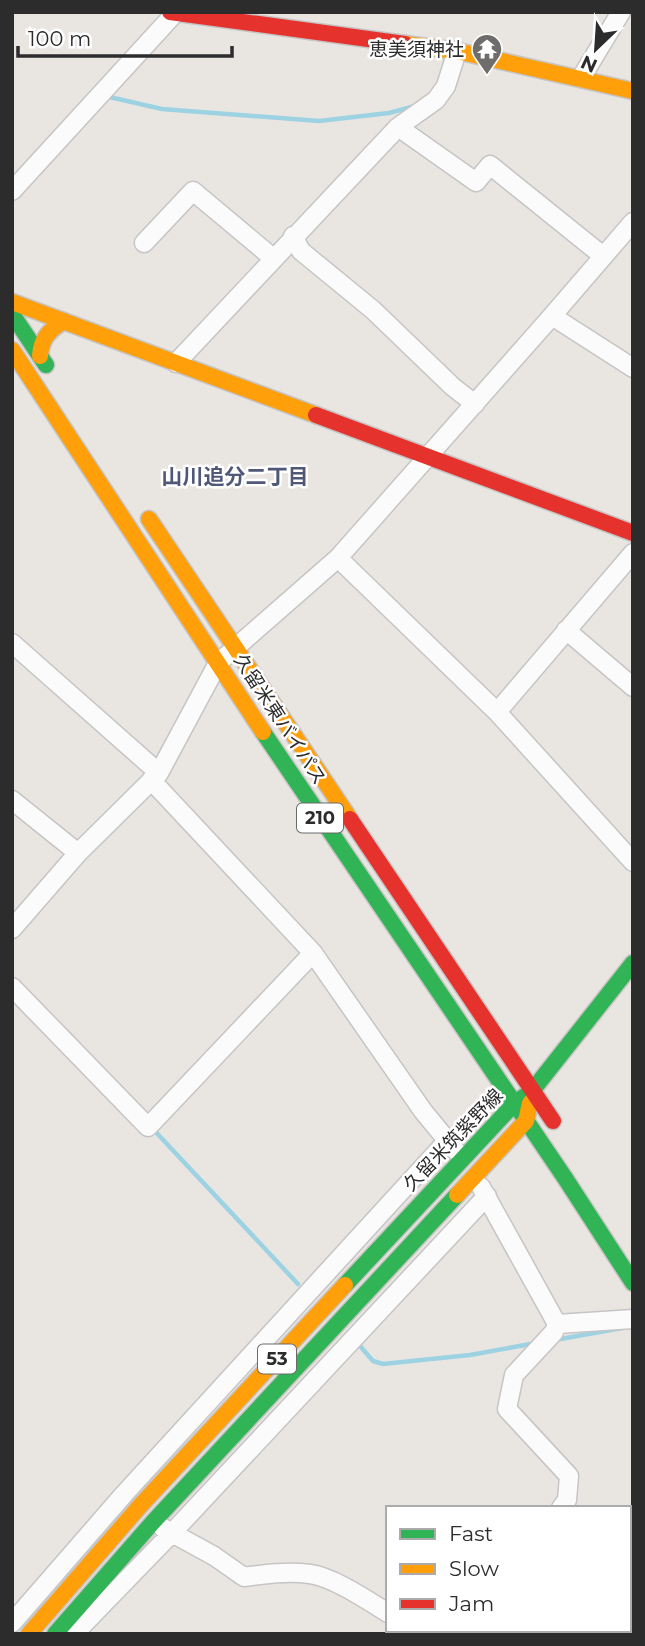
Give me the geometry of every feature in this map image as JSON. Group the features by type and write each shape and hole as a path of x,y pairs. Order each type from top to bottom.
{"main road":[{"path":"174,13 457,51 633,90"},
{"path":"12,287 434,450 633,533"},
{"path":"12,302 64,321 187,356"},
{"path":"12,314 55,378"},
{"path":"40,356 40,344 45,335 64,321"},
{"name":"久留米東バイパス","path":"12,350 633,1283"},
{"path":"345,409 434,450 633,516"},
{"name":"久留米東バイパス","path":"137,501 560,1132"},
{"path":"532,1091 633,963"},
{"name":"久留米筑紫野線","path":"29,1634 140,1506 462,1159 514,1104 532,1091"},
{"name":"久留米筑紫野線","path":"55,1634 153,1522 526,1121 532,1091"}],"street":[{"path":"581,78 621,12"},
{"path":"12,191 174,13"},
{"path":"187,356 293,236 398,127 436,100 446,86 457,51"},
{"path":"398,127 476,182 490,164 603,256"},
{"path":"144,243 193,191 273,258"},
{"path":"12,929 78,853 155,777 218,663 338,558 632,226"},
{"path":"293,236 300,251 373,310 453,387 475,404"},
{"path":"552,316 633,368"},
{"path":"497,712 633,553"},
{"path":"338,558 497,712 633,862"},
{"path":"566,630 633,687"},
{"path":"12,643 155,777 313,953 415,1100 462,1159"},
{"path":"12,800 78,853"},
{"path":"12,986 148,1127 313,953"},
{"path":"12,1623 125,1493 447,1141"},
{"path":"475,1178 557,1324 554,1332 514,1374 507,1409 569,1476 569,1505"},
{"path":"74,1634 487,1196"},
{"path":"557,1324 633,1319"},
{"path":"125,1493 153,1522 214,1556 244,1577 275,1573 312,1574 353,1591 386,1612"}],"waterway":[{"path":"105,96 162,109 319,121 389,113 415,106"},
{"path":"152,1128 298,1284"},
{"path":"555,1340 622,1328"},
{"path":"360,1346 373,1361 383,1364 470,1355 536,1343"}],"traffic: fast":[{"path":"12,314 46,365"},
{"path":"263,732 633,1283"},
{"path":"532,1091 633,963"},
{"path":"345,1285 514,1104 529,1093"},
{"path":"55,1634 153,1522 457,1195"}],"traffic: slow":[{"path":"405,44 457,51 633,91"},
{"path":"12,302 316,415"},
{"path":"40,356 47,335 64,321"},
{"path":"12,350 263,732"},
{"path":"149,519 350,819"},
{"path":"457,1195 526,1121 530,1103"},
{"path":"29,1634 140,1506 345,1285"}],"traffic: jam":[{"path":"170,12 405,44"},
{"path":"316,415 633,533"},
{"path":"350,819 553,1121"}],"place":[{"name":"恵美須神社","path":"487,76"}],"district":[{"name":"山川追分二丁目","path":"235,476"}]}
